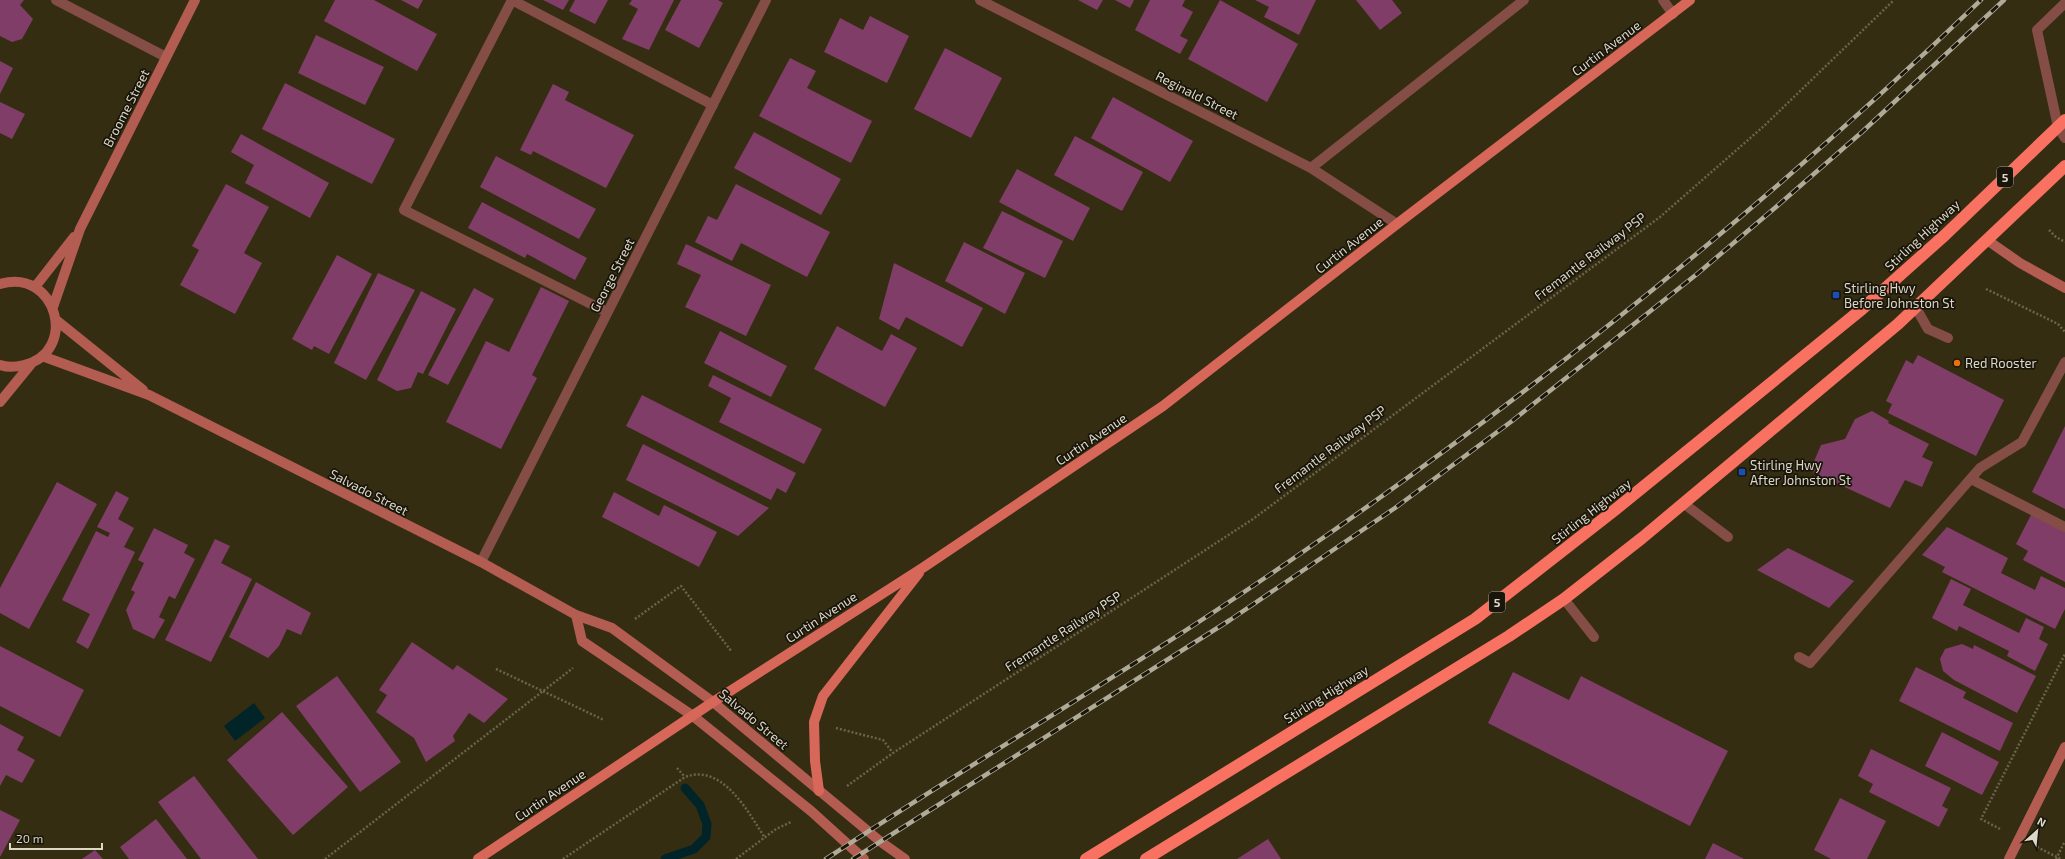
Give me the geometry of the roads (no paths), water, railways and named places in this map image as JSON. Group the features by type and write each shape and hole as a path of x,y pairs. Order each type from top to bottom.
{"highway":[{"name":"Stirling Highway","path":"1086,859 1475,619 1616,510 1862,309 1945,235 2061,123"},
{"path":"1146,859 1509,636 1564,599 1642,538 1916,308 2065,166"}],"main road":[{"name":"Curtin Avenue","path":"478,859 713,702 924,566 1163,406 1397,224 1690,0"},
{"path":"819,791 815,761 814,722 823,696 924,566"}],"street":[{"path":"56,0 166,57"},
{"name":"Broome Street","path":"53,307 80,229 195,0"},
{"path":"607,312 404,210 512,0 713,105"},
{"name":"George Street","path":"481,562 766,0"},
{"name":"Reginald Street","path":"980,0 1312,168 1397,224"},
{"path":"1312,168 1524,0"},
{"path":"1663,0 1673,14"},
{"path":"2065,3 2037,30 2065,138"},
{"name":"Broome Street","path":"35,287 80,229"},
{"path":"1987,240 2020,263 2065,288"},
{"path":"0,284 8,281 22,282 35,287 46,296 53,307 56,320 56,333 52,343 42,356 31,364 0,402"},
{"path":"1916,308 1928,329 1948,338"},
{"name":"Salvado Street","path":"56,320 149,395"},
{"name":"Salvado Street","path":"42,356 149,395 481,562 576,616 612,628 713,702 819,791 905,859"},
{"path":"1799,657 1810,663 1980,468 2022,442 2065,362"},
{"path":"0,365 18,367 31,364"},
{"path":"1971,479 2065,527"},
{"path":"1683,504 1728,537"},
{"path":"1564,599 1594,637"},
{"path":"576,616 582,641 693,716 811,811 864,859"},
{"path":"2009,859 2065,747"}],"water":[{"path":"254,703 265,718 235,741 224,726"}],"waterway":[{"path":"665,859 694,849 706,837 707,824 700,805 685,788"}],"railway":[{"path":"826,859 1188,629 1307,549 1483,422 1570,356 1739,219 1902,75 1981,0"},
{"path":"853,859 1230,620 1395,508 1512,421 1697,274 1776,207 1862,132 2004,0"}],"place":[{"name":"Stirling Hwy Before Johnston St","path":"1836,295"},
{"name":"Red Rooster","path":"1957,363"},
{"name":"Stirling Hwy After Johnston St","path":"1742,472"}]}
